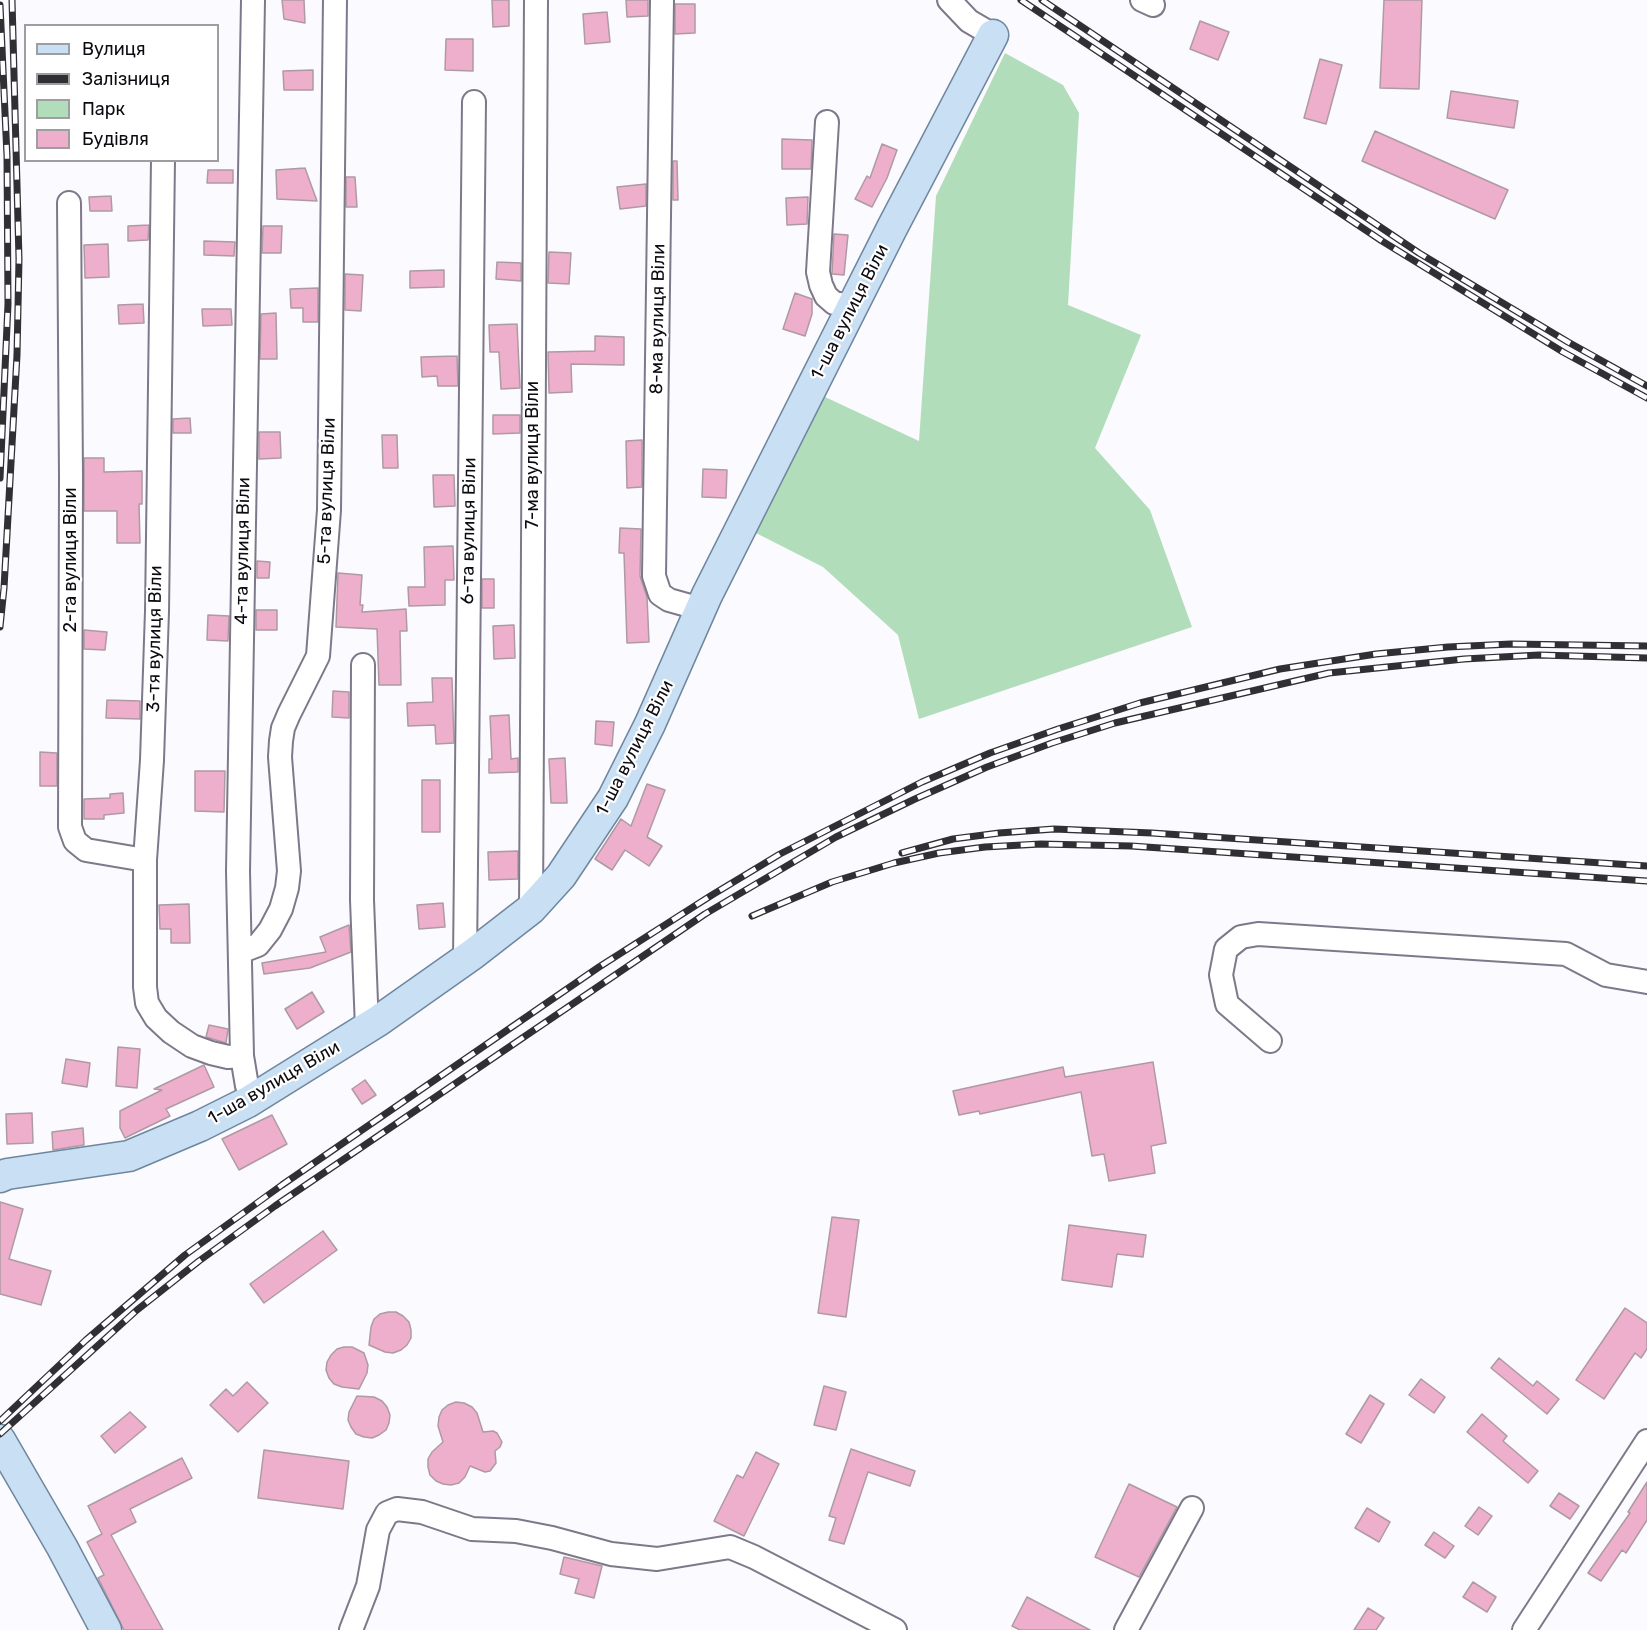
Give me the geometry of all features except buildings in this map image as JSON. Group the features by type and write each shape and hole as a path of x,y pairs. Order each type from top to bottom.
{"main road":[{"name":"1-ша вулиця Віли","path":"0,1177 7,1174 129,1156 200,1126 259,1095 367,1028 465,959 531,909 561,876 613,798 650,724 701,609 852,306 993,35"},
{"path":"0,1440 62,1547 106,1630"}],"street":[{"name":"4-та вулиця Віли","path":"253,0 239,788 242,1056 247,1086 259,1095"},
{"name":"5-та вулиця Віли","path":"240,952 258,945 270,930 281,909 288,888 289,871 280,757 281,741 289,714 318,656 329,510 335,0"},
{"name":"7-ма вулиця Віли","path":"531,909 536,0"},
{"name":"8-ма вулиця Віли","path":"662,0 654,576 660,594 669,600 701,609"},
{"path":"949,0 969,21 993,35"},
{"name":"6-та вулиця Віли","path":"465,959 474,102"},
{"path":"827,122 818,272 826,296 834,303 852,306"},
{"name":"3-тя вулиця Віли","path":"163,162 157,611 152,760 145,860 145,987 147,1003 156,1018 171,1032 192,1046 211,1053 228,1057 242,1056"},
{"name":"2-га вулиця Віли","path":"69,203 70,827 75,841 86,850 145,860"},
{"path":"363,665 362,900 367,1028"},
{"path":"1270,1041 1227,1004 1221,975 1226,949 1241,937 1258,934 1566,954 1606,975 1647,982"},
{"path":"1524,1630 1647,1441"},
{"path":"1126,1630 1191,1508"},
{"path":"351,1630 368,1586 378,1530 387,1513 397,1509 422,1512 472,1529 516,1531 611,1554 657,1559 730,1547 754,1557 895,1630"}],"green space":[{"path":"1005,53 1063,85 1079,113 1068,305 1141,335 1095,448 1150,510 1192,627 919,719 898,635 823,567 754,532 823,396 919,441 936,196"}],"railway":[{"path":"0,627 17,355 19,259 12,0"},
{"path":"1021,0 1382,241 1563,352 1647,398"},
{"path":"1042,0 1419,253 1647,386"},
{"path":"0,5 7,156 8,304 0,478"},
{"path":"0,1421 86,1340 185,1255 282,1185 599,967 712,895 780,854 922,782 990,753 1140,703 1280,669 1376,654 1448,647 1511,644 1647,646"},
{"path":"0,1434 137,1310 199,1261 275,1206 705,914 836,837 915,799 987,767 1115,723 1329,673 1464,659 1539,655 1647,658"},
{"path":"902,853 953,839 1054,829 1152,833 1647,866"},
{"path":"752,916 832,882 894,863 939,853 985,847 1041,844 1131,846 1647,881"}]}
